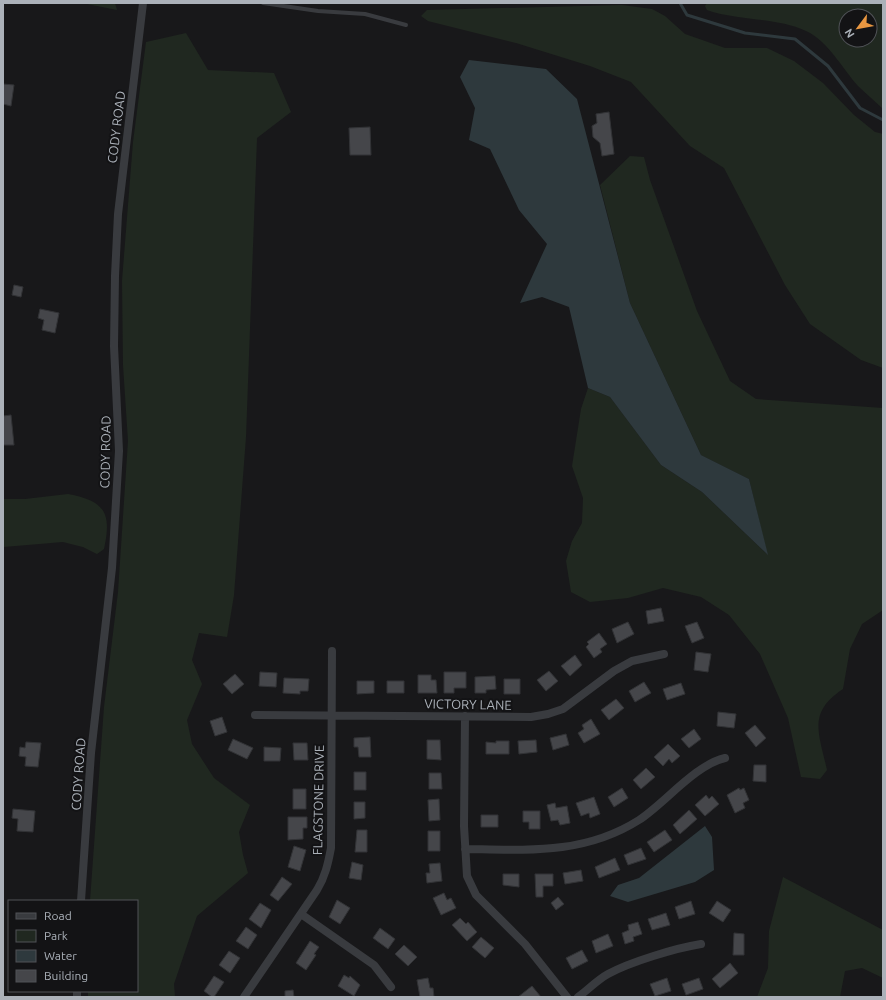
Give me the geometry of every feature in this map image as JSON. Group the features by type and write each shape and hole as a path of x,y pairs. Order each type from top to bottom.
{"street":[{"name":"CODY ROAD","path":"81,900 90,753 112,568 119,459 120,430 114,346 118,214 143,3"},
{"name":"FLAGSTONE DRIVE","path":"244,997 323,879 329,861 331,848 332,651"},
{"name":"VICTORY LANE","path":"255,715 531,717 548,714 563,709 614,671 632,661 649,656 664,654"},
{"path":"465,716 464,849 467,876 476,895 525,944 567,997"},
{"path":"464,849 556,849 578,845 609,835 639,819 704,767 716,760 725,758"},
{"path":"301,914 379,969 391,987"},
{"path":"578,997 607,975 623,968 684,947 702,944"}],"lane":[{"path":"264,3 318,11 365,14 406,25"}],"green space":[{"path":"82,3 115,3 117,10"},
{"path":"707,3 883,3 883,109 858,86 828,48 814,35 782,23 731,16 707,10 705,6"},
{"path":"622,5 652,9 665,16 685,34 725,48 767,48 794,61 823,83 854,115 875,132 883,134 883,368 861,360 810,324 785,285 724,168 690,146 631,82 590,66 516,43 428,21 421,16 427,10"},
{"path":"186,33 208,70 274,73 291,112 257,138 246,437 234,595 227,637 199,633 192,660 202,684 187,720 192,744 214,778 250,805 239,832 248,873 197,916 174,984 175,997 88,997 88,992 138,992 138,900 90,900 104,707 118,592 128,441 123,365 122,281 133,142 146,42"},
{"path":"630,156 644,157 650,180 697,311 730,381 756,399 883,408 883,610 862,624 850,649 843,689 824,707 820,715 818,725 819,734 827,770 820,779 801,777 788,718 760,654 729,615 701,597 663,588 628,598 590,602 571,592 566,561 572,541 582,523 583,498 572,466 581,409 588,388 610,397 661,465 702,492 767,554 749,479 701,455 630,303 600,185"},
{"path":"68,494 90,500 98,505 103,511 107,526 104,549 97,554 83,547 63,542 3,547 3,499 25,499"},
{"path":"783,877 883,930 883,978 862,968 845,971 840,997 757,997 768,968 769,931"}],"water":[{"path":"469,60 546,69 577,99 630,303 701,455 749,479 768,555 702,492 661,465 610,397 588,388 569,307 542,297 520,303 547,244 519,210 490,149 469,140 475,108 460,77"},
{"path":"705,826 712,837 714,870 695,882 628,902 610,896 618,885 639,878"}],"building":[{"path":"3,84 14,85 11,106 3,104"},
{"path":"609,112 614,154 602,156 600,143 593,137 592,126 597,123 596,114"},
{"path":"370,127 371,155 350,155 349,128"},
{"path":"14,285 23,287 21,297 12,295"},
{"path":"40,309 59,313 55,333 42,330 44,320 38,318"},
{"path":"11,415 14,445 3,445 3,416"},
{"path":"661,608 664,621 648,624 646,611"},
{"path":"628,622 634,634 617,643 612,629"},
{"path":"697,622 704,638 692,643 685,626"},
{"path":"599,633 607,644 600,649 602,652 594,658 586,647 589,644 587,642"},
{"path":"696,652 711,654 708,672 694,670"},
{"path":"575,655 582,665 570,676 561,666"},
{"path":"549,671 558,681 546,691 537,680"},
{"path":"260,672 277,673 276,687 259,686"},
{"path":"444,672 466,672 466,688 454,688 454,693 444,693"},
{"path":"235,674 244,684 232,694 223,684"},
{"path":"418,675 431,675 431,680 436,680 437,693 418,693"},
{"path":"495,676 496,689 486,690 486,693 475,693 475,677"},
{"path":"284,678 309,679 308,691 300,691 300,694 283,693"},
{"path":"504,679 520,679 520,694 504,694"},
{"path":"357,681 374,681 374,693 357,694"},
{"path":"387,681 404,681 404,693 387,693"},
{"path":"644,682 651,693 635,702 629,691"},
{"path":"681,683 685,694 667,700 663,689"},
{"path":"616,699 624,708 609,720 601,710"},
{"path":"718,712 736,714 734,728 717,726"},
{"path":"222,717 227,732 215,736 210,721"},
{"path":"591,719 600,734 584,743 578,733 584,729 582,725"},
{"path":"755,725 766,738 756,747 745,733"},
{"path":"694,729 701,739 689,748 681,739"},
{"path":"566,734 569,745 553,750 550,738"},
{"path":"370,737 371,757 359,757 358,747 354,747 354,738"},
{"path":"233,739 253,748 247,759 228,750"},
{"path":"427,740 440,740 441,760 427,759"},
{"path":"536,740 537,752 519,754 518,741"},
{"path":"496,741 509,741 509,754 486,754 486,742 496,743"},
{"path":"26,742 41,743 38,767 25,766 26,757 19,756 20,747 25,748"},
{"path":"293,743 307,743 308,760 294,760"},
{"path":"668,744 680,756 672,763 669,759 663,766 654,757"},
{"path":"264,747 281,748 280,761 264,761"},
{"path":"754,765 766,765 766,782 753,781"},
{"path":"646,768 655,777 641,789 633,780"},
{"path":"354,772 366,772 366,790 354,790"},
{"path":"429,773 441,773 442,789 429,789"},
{"path":"622,788 628,798 614,807 608,797"},
{"path":"739,788 740,790 744,788 749,800 743,803 745,808 735,813 727,795"},
{"path":"293,789 306,789 306,809 293,809"},
{"path":"706,795 709,799 712,796 719,804 705,816 695,805"},
{"path":"594,797 600,814 590,818 589,813 581,816 576,803"},
{"path":"439,799 440,820 429,821 428,800"},
{"path":"354,802 365,802 365,818 354,819"},
{"path":"555,803 556,808 567,806 570,823 560,825 558,820 551,821 547,805"},
{"path":"13,809 35,811 33,832 17,831 18,819 12,818"},
{"path":"689,810 697,819 680,834 673,825"},
{"path":"523,811 540,811 540,829 529,829 529,822 523,822"},
{"path":"481,815 498,815 498,827 481,827"},
{"path":"288,817 307,817 307,828 303,828 303,839 288,840"},
{"path":"357,830 367,830 367,852 355,852"},
{"path":"665,830 672,840 654,852 647,842"},
{"path":"428,831 440,831 440,851 428,851"},
{"path":"294,846 306,850 300,871 288,867"},
{"path":"641,848 646,859 628,865 624,855"},
{"path":"615,858 620,870 599,878 595,867"},
{"path":"352,862 363,865 361,880 349,878"},
{"path":"440,863 442,881 427,883 426,873 430,873 429,864"},
{"path":"581,870 583,881 565,884 563,873"},
{"path":"503,874 519,874 519,887 503,885"},
{"path":"535,874 553,874 553,886 543,886 543,897 536,897"},
{"path":"282,877 292,884 278,901 270,895"},
{"path":"444,893 447,900 451,898 456,908 441,915 433,898"},
{"path":"558,897 564,904 556,910 551,903"},
{"path":"337,900 350,908 340,924 329,917"},
{"path":"691,901 695,914 679,919 675,907"},
{"path":"717,901 731,910 723,922 709,913"},
{"path":"260,903 271,910 261,928 249,919"},
{"path":"666,913 670,925 652,930 648,919"},
{"path":"460,918 466,924 468,922 477,932 467,941 452,925"},
{"path":"638,922 642,934 633,937 634,941 625,944 622,933 629,930 628,925"},
{"path":"246,927 257,935 248,949 236,941"},
{"path":"380,928 395,939 388,949 373,938"},
{"path":"734,933 744,934 744,955 733,955"},
{"path":"608,934 613,946 596,953 592,941"},
{"path":"481,937 494,948 485,958 472,947"},
{"path":"310,941 319,947 314,954 316,955 306,970 296,963"},
{"path":"404,945 417,957 408,966 395,954"},
{"path":"582,950 588,961 572,969 566,958"},
{"path":"229,951 240,958 230,973 219,965"},
{"path":"730,963 738,973 720,988 712,979"},
{"path":"344,975 349,978 350,976 360,985 354,996 338,986"},
{"path":"214,976 224,982 214,997 212,997 204,991"},
{"path":"428,978 430,988 433,988 434,997 420,997 417,980"},
{"path":"667,978 671,991 655,996 650,984"},
{"path":"699,978 703,989 686,995 682,984"},
{"path":"532,986 541,997 518,997"},
{"path":"293,990 294,997 285,997 285,991"}],"waterway":[{"path":"680,3 687,15 745,33 795,39 828,66 860,108 883,120"}]}
